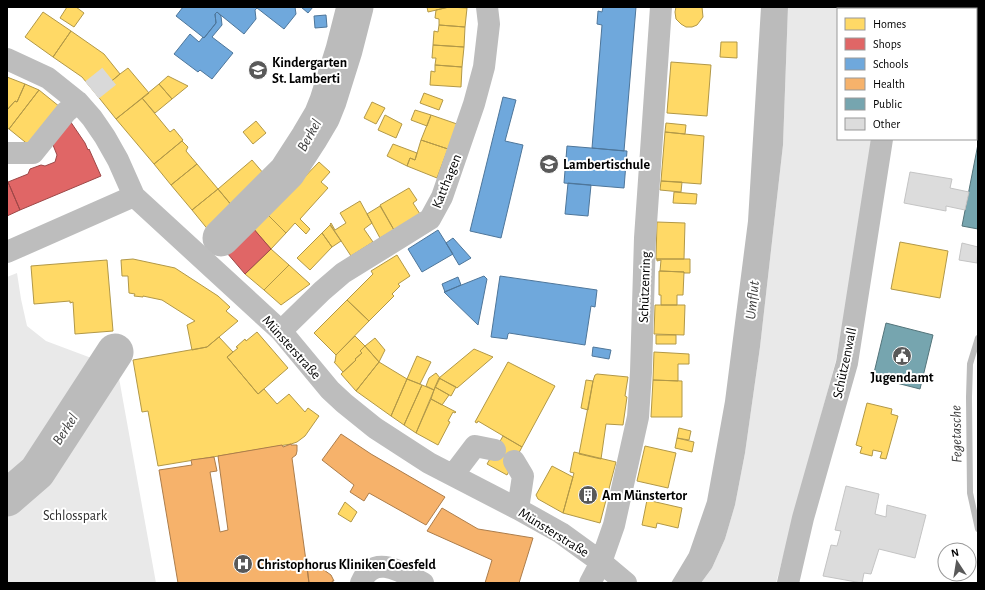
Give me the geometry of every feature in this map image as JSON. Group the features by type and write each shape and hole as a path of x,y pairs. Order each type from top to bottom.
{"street":[{"name":"Katthagen","path":"281,331 322,291 344,273 430,219 442,197 474,104 484,67 489,24 487,7"},
{"name":"Schützenring","path":"590,583 601,562 614,525 638,417 641,372 645,238 660,7"},
{"name":"Münsterstraße","path":"7,59 48,78 78,102 92,118 105,137 118,160 134,196 281,331 330,390 344,403 375,428 399,444 561,533 601,562 626,583"},
{"path":"7,153 33,153 66,112 78,102"},
{"name":"Schützenwall","path":"788,583 802,518 847,363 882,140"},
{"path":"7,252 134,196"},
{"path":"453,475 475,446 495,450"},
{"path":"514,461 523,476 518,509"},
{"path":"361,583 364,576 373,569 384,566 393,567 423,583"}],"green space":[{"path":"788,7 897,7 837,8 837,140 877,140 836,360 776,583 701,583 712,568 725,539 735,505 745,453 760,347 783,145"},
{"path":"978,7 978,32 977,34 977,8 907,8"},
{"name":"Schlosspark","path":"17,273 27,326 46,341 94,359 101,357 108,345 113,345 156,583 7,583 7,277"}],"water":[{"name":"Umflut","path":"761,7 788,7 783,145 760,347 745,453 735,505 725,539 712,568 701,583 671,583 689,553 707,501 725,401 748,221"}],"building: Homes":[{"path":"67,7 76,7 84,13 74,27 60,18"},
{"path":"427,7 449,7 428,12"},
{"path":"449,7 467,8 465,27 439,25 439,19 435,18 436,10"},
{"path":"676,7 702,7 703,17 697,25 686,27 676,19"},
{"path":"43,12 71,31 53,57 25,37"},
{"path":"439,25 465,27 464,47 433,45 434,31 438,32"},
{"path":"71,31 104,54 120,74 96,94 82,77 53,57"},
{"path":"721,42 737,42 737,58 720,57"},
{"path":"433,45 464,47 462,67 435,65 436,58 432,58"},
{"path":"671,62 711,65 707,116 667,113"},
{"path":"435,65 462,67 461,87 430,85 431,71 435,72"},
{"path":"128,68 149,93 116,119 96,94"},
{"path":"168,76 188,86 172,99 159,84"},
{"path":"7,77 25,84 17,102 15,101 7,110"},
{"path":"25,84 39,90 9,129 7,128 7,110 15,101 17,102"},
{"path":"159,84 172,99 155,113 142,98"},
{"path":"39,90 60,107 30,146 9,129"},
{"path":"424,93 443,100 439,110 420,103"},
{"path":"142,98 170,132 174,129 183,140 154,164 116,119"},
{"path":"372,102 385,108 376,124 364,118"},
{"path":"415,110 431,115 427,126 411,120"},
{"path":"385,115 402,124 396,138 378,130"},
{"path":"431,115 457,124 448,149 421,140"},
{"path":"256,121 266,133 253,144 243,132"},
{"path":"666,123 686,125 685,134 665,132"},
{"path":"665,132 704,136 701,184 661,181"},
{"path":"421,140 448,149 437,178 407,166 410,158 415,160"},
{"path":"182,141 188,147 186,151 197,164 171,185 154,164"},
{"path":"393,144 417,153 415,160 410,158 407,166 387,156"},
{"path":"252,160 270,181 238,213 218,189"},
{"path":"319,162 330,172 321,182 328,188 300,219 310,229 306,234 295,223 286,233 268,215"},
{"path":"197,164 218,189 192,210 171,185"},
{"path":"661,181 682,182 681,192 660,190"},
{"path":"409,188 417,200 413,203 420,214 394,230 380,205"},
{"path":"218,189 238,213 214,237 192,210"},
{"path":"674,192 697,194 696,204 673,203"},
{"path":"360,201 372,223 364,229 373,242 351,256 330,224 331,223 335,230 346,223 340,213"},
{"path":"380,206 394,230 380,238 367,214"},
{"path":"268,215 286,233 271,249 252,227"},
{"path":"657,222 685,223 684,259 656,259"},
{"path":"330,225 341,241 332,247 322,233"},
{"path":"322,233 332,247 310,270 297,258"},
{"path":"900,242 948,251 940,298 891,289"},
{"path":"271,249 289,265 264,290 245,274"},
{"path":"397,255 410,276 398,284 400,286 392,294 394,296 369,321 347,300 373,274 371,271"},
{"path":"133,259 175,268 218,296 230,307 226,311 238,321 207,347 192,350 187,325 195,321 162,300 143,296 134,296 135,294 129,293 128,276 122,276 121,260"},
{"path":"657,259 690,259 690,273 660,271 661,260 657,261"},
{"path":"107,260 113,331 75,334 73,302 34,304 31,266"},
{"path":"289,265 310,284 281,305 264,290"},
{"path":"659,271 684,272 683,295 677,295 677,305 661,305 661,295 659,295"},
{"path":"347,300 369,321 336,355 314,333"},
{"path":"655,305 685,305 684,335 654,334"},
{"path":"257,332 288,368 258,394 227,357 238,348 236,347 245,339 246,341"},
{"path":"656,335 676,335 676,344 656,344"},
{"path":"355,336 365,346 360,351 362,353 343,372 334,362 336,355"},
{"path":"219,337 233,352 227,357 258,394 264,389 277,404 289,394 305,412 308,408 319,416 305,436 297,442 291,444 158,466 148,411 142,412 133,360 207,347"},
{"path":"375,338 385,350 379,362 365,346"},
{"path":"365,346 379,362 356,391 341,374 362,353 360,351"},
{"path":"474,349 493,357 457,388 439,378"},
{"path":"654,352 689,354 689,364 678,364 678,381 653,380"},
{"path":"417,356 431,362 420,384 407,379"},
{"path":"379,362 407,379 391,416 356,391"},
{"path":"508,362 555,386 522,447 478,421 477,423 475,422"},
{"path":"436,373 440,378 434,390 426,386 429,378"},
{"path":"595,375 628,377 623,425 606,424 601,459 579,454 593,381"},
{"path":"439,378 456,387 451,396 435,387"},
{"path":"407,379 422,385 404,425 391,416"},
{"path":"586,380 593,381 588,410 581,408"},
{"path":"653,380 682,381 682,417 651,417"},
{"path":"422,385 434,390 416,433 404,425"},
{"path":"435,387 449,395 442,405 431,399"},
{"path":"431,399 456,412 453,412 448,421 450,422 438,445 416,433"},
{"path":"867,403 892,409 891,414 898,416 886,459 880,458 882,452 873,450 872,456 860,453 862,447 856,445"},
{"path":"679,428 691,431 689,440 677,438"},
{"path":"503,436 522,447 507,475 487,464"},
{"path":"677,438 694,442 692,452 675,448"},
{"path":"645,446 676,453 668,488 637,481"},
{"name":"Am Münstertor","path":"574,452 616,462 600,523 563,513 574,473 570,472"},
{"path":"552,466 573,477 563,513 538,499 536,495"},
{"path":"647,500 682,508 678,528 657,523 656,528 642,525"},
{"path":"345,502 357,512 351,522 338,514"}],"building: Shops":[{"path":"68,118 88,150 89,149 101,176 20,210 8,182 28,174 30,169 55,162 57,155 51,140"},
{"path":"8,182 20,210 7,216 7,183"},
{"path":"252,227 271,249 245,274 227,253"}],"building: Schools":[{"path":"183,7 295,7 296,14 284,29 257,8 255,10 256,19 244,34 217,12 215,14 216,23 204,38 176,16"},
{"path":"301,7 313,7 308,13"},
{"path":"603,7 636,7 624,151 592,148 602,25 597,24 598,11 602,12"},
{"path":"217,12 221,16 222,25 212,37 233,53 212,79 200,70 198,72 174,54 190,34 199,42 203,37 204,38 216,23 215,14"},
{"path":"326,15 327,27 315,28 314,16"},
{"path":"503,97 516,100 505,141 523,145 501,238 470,231"},
{"path":"567,146 627,151 624,188 564,183"},
{"path":"568,183 591,185 588,216 565,214"},
{"path":"438,230 453,254 422,272 408,249"},
{"path":"453,238 471,258 459,265 446,243"},
{"path":"484,276 487,279 478,325 444,292"},
{"path":"500,276 597,290 595,307 591,306 585,345 509,333 507,339 491,337"},
{"path":"458,277 461,285 445,292 442,284"},
{"path":"593,347 611,350 609,359 592,356"}],"building: Health":[{"path":"341,434 371,454 445,497 426,525 369,493 364,501 350,492 354,485 322,460"},
{"path":"291,444 297,445 296,455 292,458 309,583 178,583 159,470 192,465 191,460 214,457 217,471 210,472 220,532 228,530 218,456 282,445 283,447"},
{"path":"442,508 478,529 533,538 519,583 485,583 492,560 427,531"},
{"path":"310,564 317,565 331,575 334,581 332,581 333,583 309,583 307,566 310,566"}],"building: Public":[{"path":"977,57 978,57 977,91"},
{"path":"978,144 978,229 962,226"},
{"path":"886,323 933,335 920,389 873,377"}],"building: Other":[{"path":"910,172 952,179 950,188 969,192 965,210 946,206 946,211 904,203"},
{"path":"962,243 978,247 977,263 959,260"},
{"path":"846,486 879,494 875,514 886,517 887,505 926,515 915,558 879,549 871,574 864,573 862,583 823,576 831,545 837,546 841,531 835,530"}],"waterway":[{"name":"Berkel","path":"221,238 287,172 322,116 344,50 355,7"},
{"name":"Fegetasche","path":"978,338 970,364 969,397 970,493 978,529"},
{"name":"Berkel","path":"7,498 37,472 115,352"}],"tunnel":[{"path":"92,90 117,70"}],"place":[{"name":"Kindergarten St. Lamberti","path":"258,70"},
{"name":"Lambertischule","path":"549,164"},
{"name":"Jugendamt","path":"902,356"},
{"name":"Am Münstertor","path":"588,495"},
{"name":"Christophorus Kliniken Coesfeld","path":"243,564"}]}
